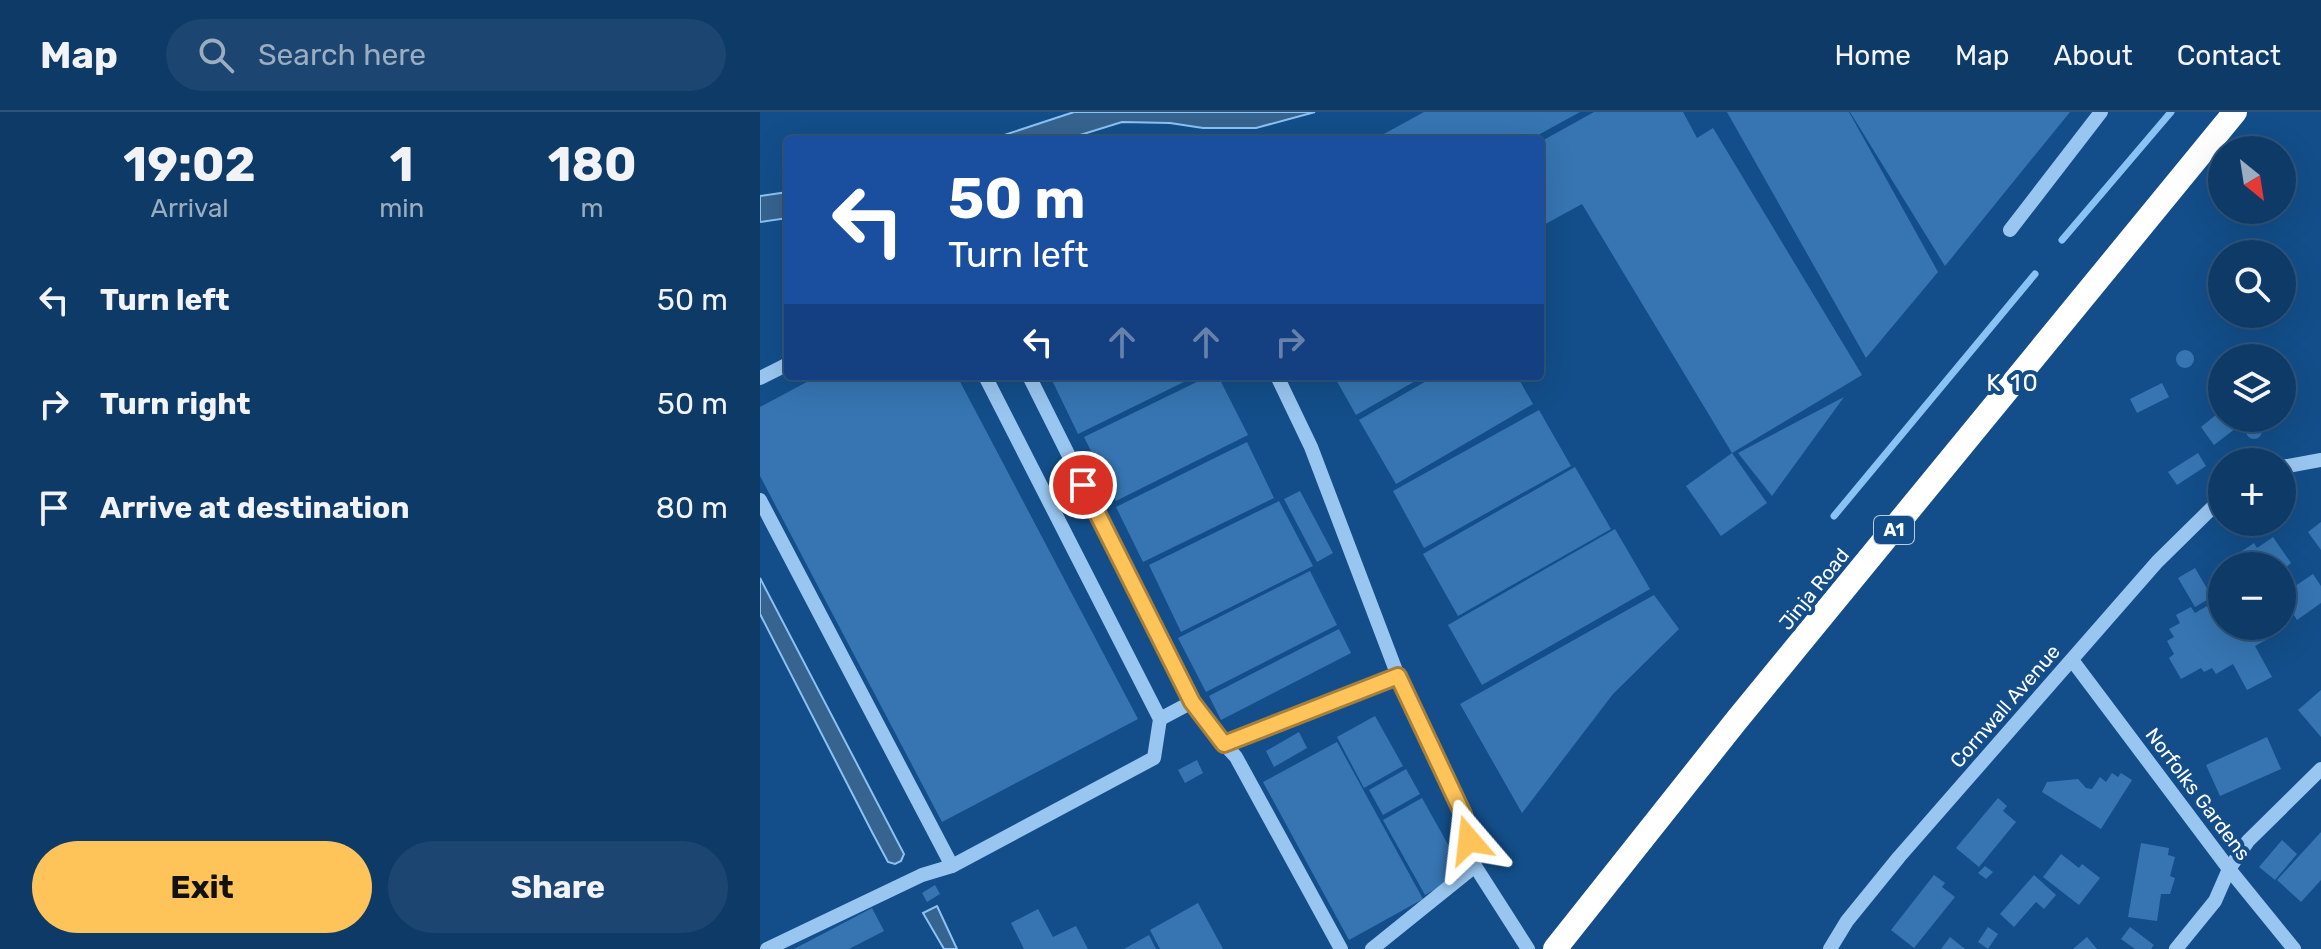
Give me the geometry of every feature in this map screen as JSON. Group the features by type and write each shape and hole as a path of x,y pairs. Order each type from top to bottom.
{"highway":[{"name":"Jinja Road","path":"1555,949 1736,721 2235,112"}],"street":[{"path":"2010,230 2101,112"},
{"path":"760,378 784,366"},
{"path":"767,949 922,875 952,866 1154,758 1160,719 987,380"},
{"path":"1031,380 1192,702 1241,766 1341,949"},
{"path":"1279,380 1311,447 1398,676 1463,814 1475,866 1528,949"},
{"path":"2296,464 2321,460"},
{"path":"760,500 952,866"},
{"name":"Cornwall Avenue","path":"1830,949 1847,921 1899,857 2157,562 2208,512"},
{"name":"Norfolks Gardens","path":"2072,660 2229,869 2294,949"},
{"path":"1224,744 1398,676"},
{"path":"1160,719 1192,702"},
{"path":"2176,949 2215,901 2229,869 2248,841 2321,769"},
{"path":"1372,949 1475,866"}],"water":[{"path":"1074,112 1315,112 1256,128 1122,122 1077,136 1001,136"},
{"path":"784,193 784,219 760,222 760,196"},
{"path":"760,578 904,854 901,861 895,864 888,862 760,614"},
{"path":"937,906 957,949 944,949 923,913"}],"building":[{"path":"1424,112 1580,112 1536,136 1380,136"},
{"path":"1594,112 1683,112 1697,138 1713,128 1862,375 1732,453 1582,204 1544,225 1544,140"},
{"path":"1727,112 1849,112 1938,272 1866,358"},
{"path":"1850,112 2070,112 1945,266"},
{"path":"2185,350 2194,359 2185,368 2176,359"},
{"path":"811,380 959,380 1138,719 942,822 760,476 760,407"},
{"path":"1052,380 1188,380 1078,434"},
{"path":"1201,380 1220,380 1248,435 1116,501 1084,437"},
{"path":"1336,380 1417,380 1356,415"},
{"path":"1428,380 1519,380 1533,404 1396,484 1359,420"},
{"path":"2162,383 2169,397 2137,413 2130,399"},
{"path":"1844,397 1772,496 1738,453"},
{"path":"1539,410 1571,466 1424,548 1393,491"},
{"path":"2208,421 2208,432 2231,432 2214,445 2201,427"},
{"path":"2262,432 2260,437 2254,439 2247,434"},
{"path":"1247,442 1274,498 1143,562 1116,507"},
{"path":"1732,453 1767,503 1721,536 1686,486"},
{"path":"2198,453 2206,466 2177,485 2168,472"},
{"path":"1575,467 1611,529 1458,616 1423,554"},
{"path":"1300,491 1333,553 1317,562 1284,499"},
{"path":"1279,501 1313,566 1181,632 1149,565"},
{"path":"2321,522 2321,550 2308,532"},
{"path":"1615,529 1650,589 1482,685 1448,625"},
{"path":"2273,537 2283,552 2240,552 2254,543 2257,548"},
{"path":"2195,568 2208,590 2208,599 2195,607 2178,578"},
{"path":"1310,571 1337,625 1206,692 1178,638"},
{"path":"2313,574 2321,586 2321,603 2297,620 2296,618 2296,586"},
{"path":"1654,595 1679,629 1613,694 1522,813 1460,704"},
{"path":"2191,607 2195,613 2208,608 2208,640 2266,640 2255,646 2272,677 2247,690 2233,664 2216,674 2212,668 2204,672 2201,668 2181,679 2169,658 2174,654 2167,641 2174,637 2169,629 2180,623 2176,615"},
{"path":"1339,629 1351,653 1221,720 1209,696"},
{"path":"2321,690 2321,737 2298,710"},
{"path":"1375,716 1403,766 1364,788 1337,737"},
{"path":"1299,732 1307,748 1274,767 1266,751"},
{"path":"2267,737 2281,769 2220,796 2206,765"},
{"path":"1337,742 1423,899 1349,940 1263,782"},
{"path":"1197,760 1203,773 1185,783 1178,770"},
{"path":"1406,769 1420,794 1383,815 1369,790"},
{"path":"2112,773 2118,777 2121,773 2132,780 2101,829 2042,792 2047,782 2078,779 2086,788 2092,789 2100,777 2106,782"},
{"path":"1422,798 1464,873 1425,895 1383,820"},
{"path":"1998,798 2007,806 2003,811 2016,822 1979,867 1956,848"},
{"path":"2321,832 2321,880 2301,902 2277,880"},
{"path":"2282,840 2297,854 2275,880 2259,867"},
{"path":"2141,843 2169,848 2168,855 2175,857 2170,876 2175,878 2170,894 2161,894 2157,921 2128,917"},
{"path":"2061,854 2079,868 2082,864 2100,878 2079,905 2043,877"},
{"path":"1985,866 1993,872 1986,879 1978,873"},
{"path":"1934,875 1945,883 1942,887 1955,897 1914,948 1891,930"},
{"path":"2034,875 2056,895 2044,909 2036,902 2014,927 2000,914"},
{"path":"935,885 940,894 927,902 922,893"},
{"path":"1198,903 1223,949 1160,949 1150,930"},
{"path":"872,908 884,931 849,949 794,949"},
{"path":"1038,909 1053,937 1076,926 1088,949 1024,949 1011,923"},
{"path":"1988,927 1998,934 1988,949 1978,942"},
{"path":"2130,927 2154,945 2151,949 2135,949 2121,939"},
{"path":"1149,935 1156,949 1124,949"},
{"path":"1950,937 1965,949 1941,949"},
{"path":"2087,937 2097,949 2073,949"}],"waterway":[{"path":"2062,240 2171,112"},
{"path":"1834,516 2035,274"}],"district":[{"name":"K 10","path":"2013,383"}],"route":[{"path":"1083,485 1192,702 1224,744 1398,676 1463,814 1469,840"}]}
